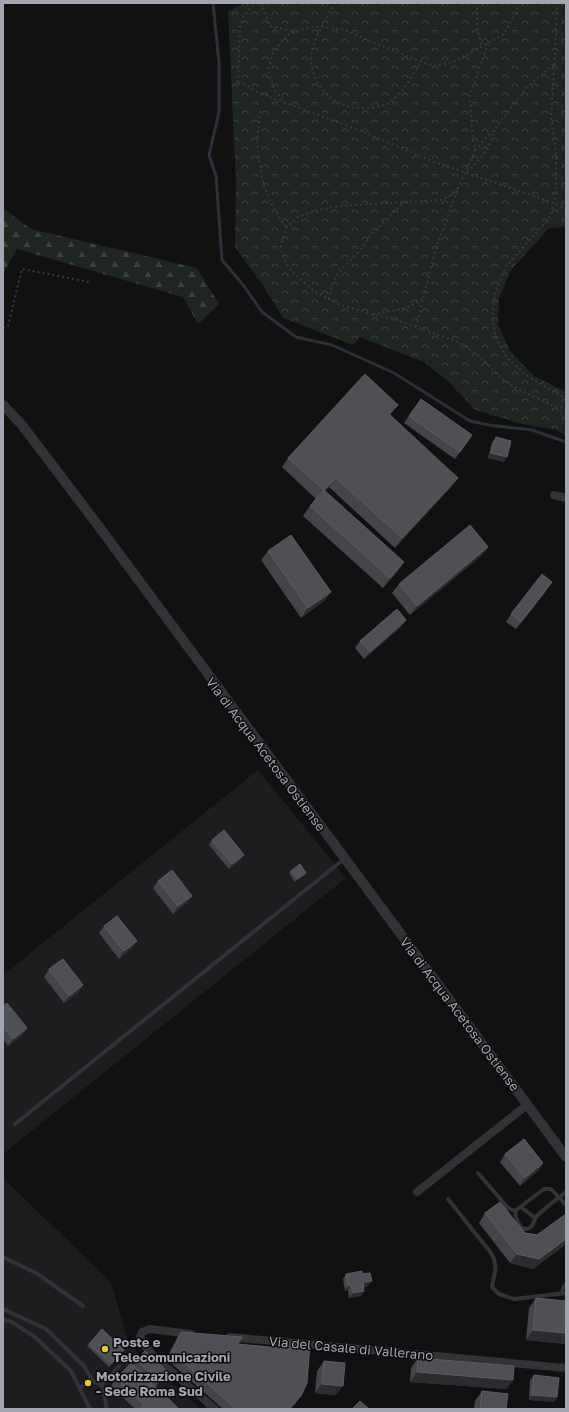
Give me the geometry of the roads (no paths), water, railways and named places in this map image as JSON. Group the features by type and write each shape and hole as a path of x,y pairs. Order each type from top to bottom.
{"street":[{"name":"Via di Acqua Acetosa Ostiense","path":"3,405 22,426 97,524 566,1157"},
{"path":"554,495 566,498"},
{"name":"Via di Acqua Acetosa Ostiense","path":"417,1192 527,1104"},
{"path":"199,1334 150,1329 142,1332 140,1337 144,1346 157,1359 214,1409"},
{"name":"Via del Casale di Vallerano","path":"222,1337 566,1368"}],"lane":[{"path":"15,1124 344,858"},
{"path":"478,1173 508,1208 515,1211"},
{"path":"515,1211 544,1189 551,1189 566,1205"},
{"path":"515,1211 517,1222 520,1226 530,1228 535,1218 566,1192"},
{"path":"448,1199 495,1260 496,1267 492,1287 499,1294 514,1299 564,1293 563,1288 566,1284"},
{"path":"521,1207 535,1218"},
{"path":"3,1257 36,1273 83,1306"},
{"path":"3,1309 46,1329 84,1366 92,1380 102,1385"},
{"path":"3,1320 10,1321 35,1337 71,1371 90,1409"},
{"path":"102,1385 119,1366"},
{"path":"80,1389 86,1382 92,1380"},
{"path":"102,1385 107,1409"}],"waterway":[{"path":"213,3 219,63 219,112 209,155 216,176 222,260 244,286 262,312 296,337 332,345 394,373 470,421 489,425 532,430 566,442"}],"place":[{"name":"Poste e Telecomunicazioni","path":"105,1349"},
{"name":"Motorizzazione Civile - Sede Roma Sud","path":"88,1383"}]}
